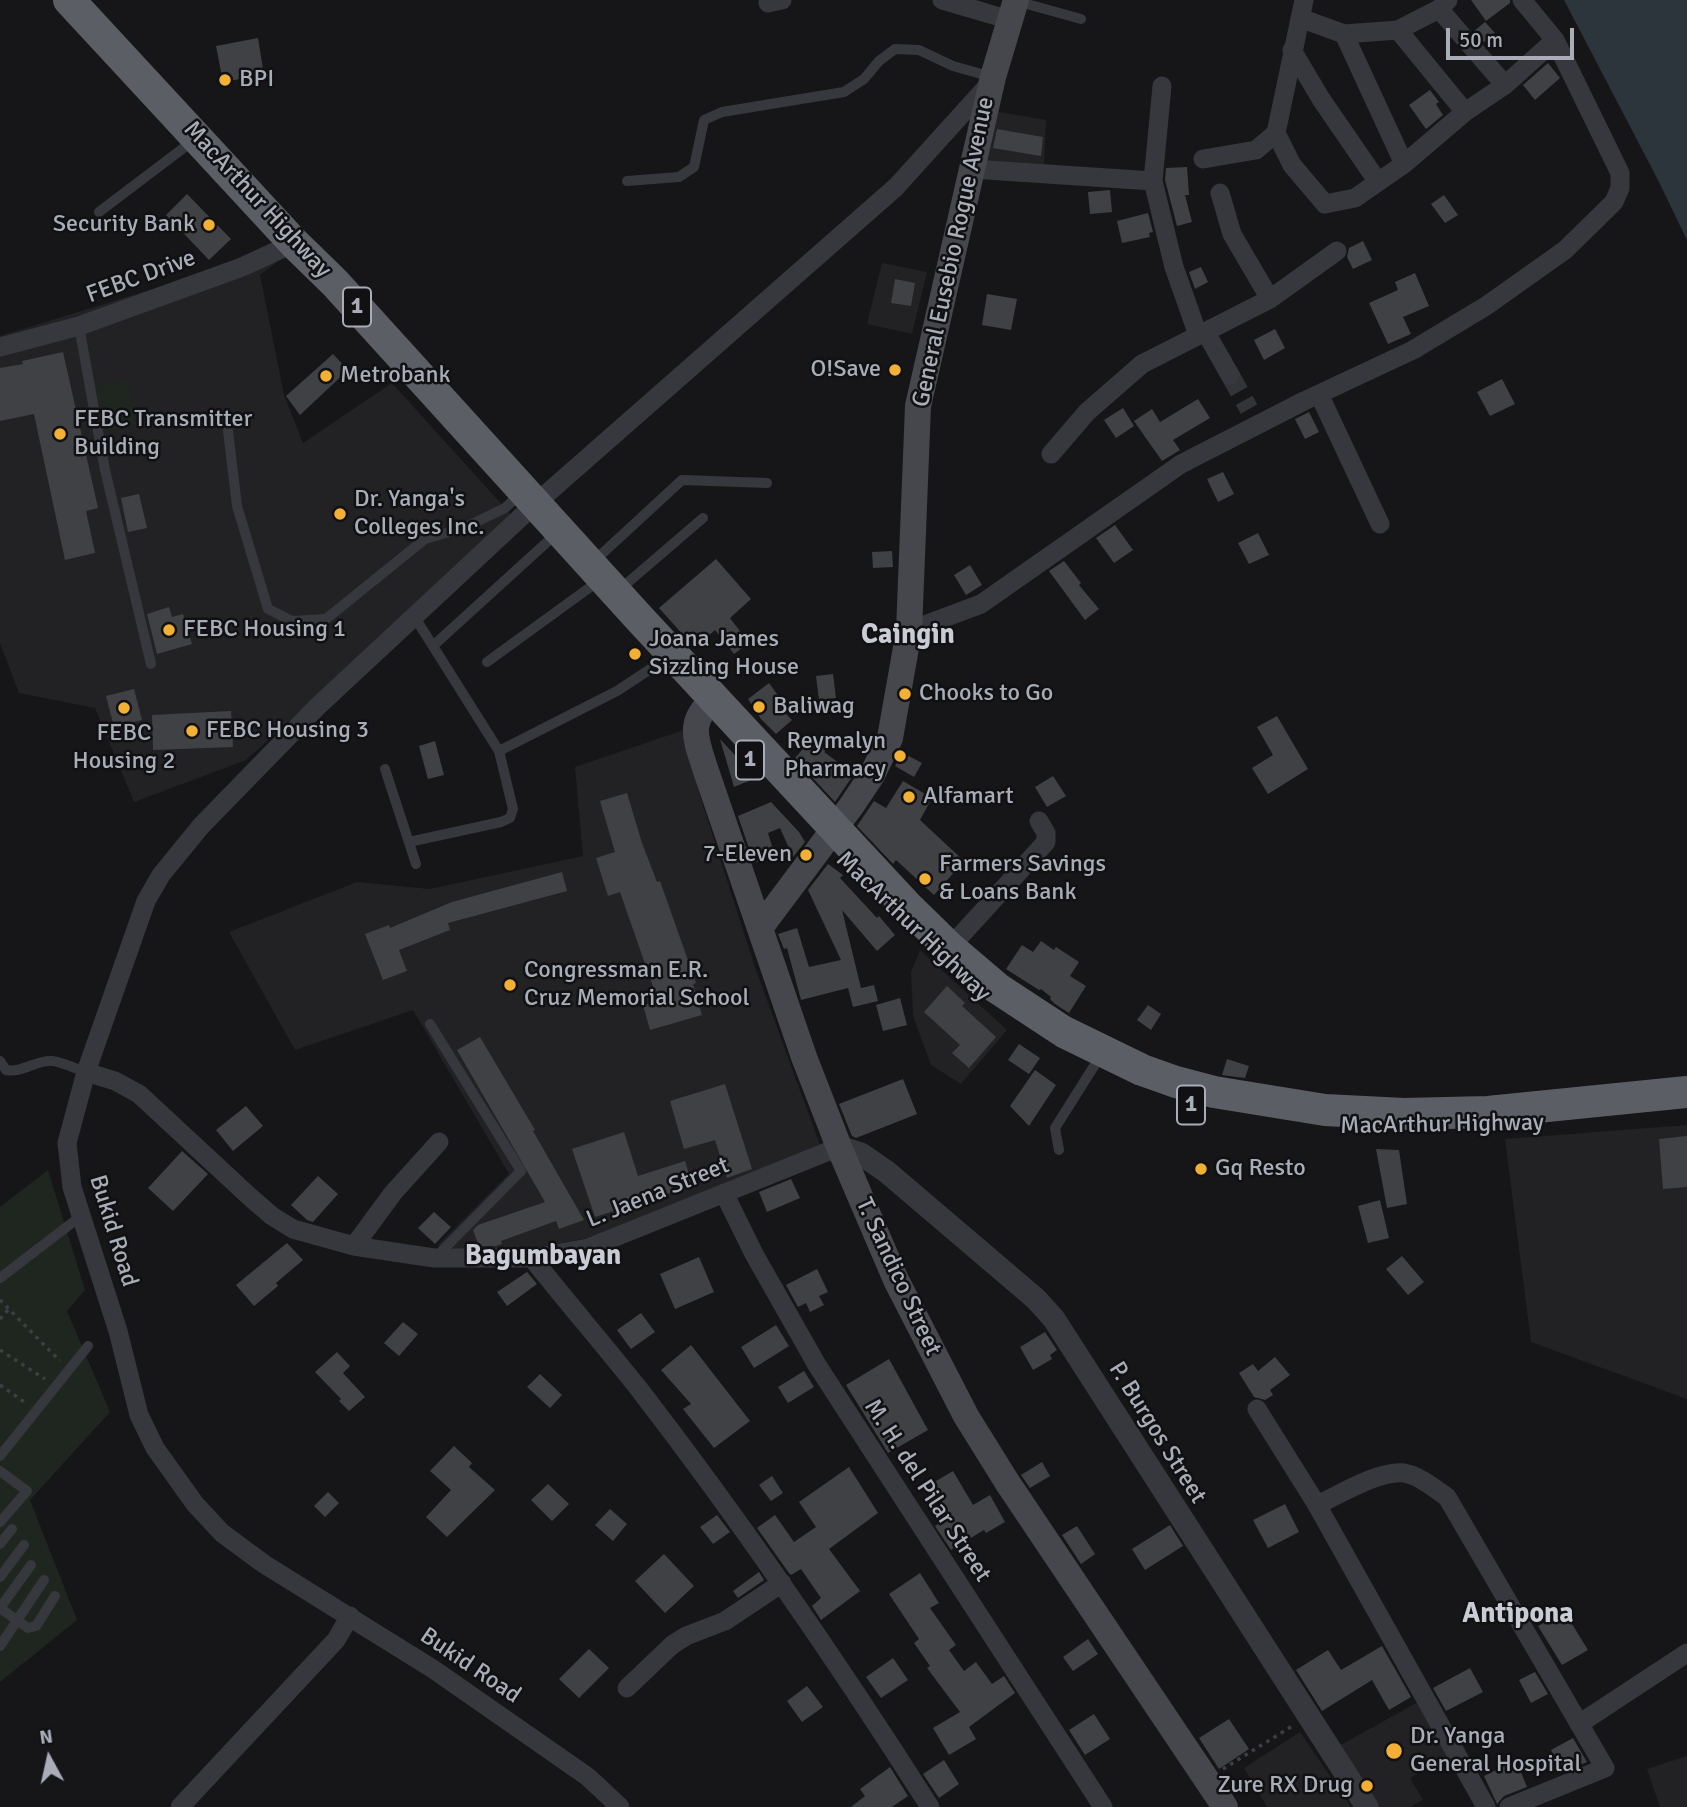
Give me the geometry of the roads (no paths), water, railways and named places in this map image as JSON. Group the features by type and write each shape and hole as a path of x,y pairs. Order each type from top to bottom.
{"highway":[{"name":"MacArthur Highway","path":"69,0 335,284 528,503 561,530 640,619 709,703 830,835 907,906 944,954 1005,1014 1099,1059 1168,1097 1210,1111 1281,1124 1374,1130 1476,1128 1687,1112"},
{"name":"MacArthur Highway","path":"640,619 661,662 709,703"},
{"name":"MacArthur Highway","path":"1099,1059 1214,1092 1291,1106 1368,1114 1500,1111 1687,1092"}],"main road":[{"name":"General Eusebio Rogue Avenue","path":"760,928 872,775 890,738 909,631 918,406 993,79 1014,7"},
{"name":"T. Sandico Street","path":"709,703 696,723 701,754 804,1057 896,1280 966,1416 1014,1493 1225,1807"}],"street":[{"path":"942,0 1014,7"},
{"path":"909,631 981,604 1181,464 1254,417 1319,394 1413,350 1486,306 1565,250 1614,202 1620,188 1620,173 1555,40 1522,0"},
{"path":"1505,85 1443,5 1398,30 1345,34 1302,9 1276,133 1292,165 1325,204 1355,198 1404,164 1465,112 1505,85 1555,40"},
{"path":"1398,30 1465,112"},
{"path":"1345,34 1404,164"},
{"path":"1292,50 1321,99 1378,182"},
{"name":"Bukid Road","path":"620,1807 588,1777 433,1669 264,1564 222,1533 195,1504 155,1448 139,1415 118,1331 72,1187 67,1143 86,1072 141,913 161,876 201,826 260,764 528,503 896,187 993,79"},
{"path":"1163,86 1153,181 1174,267 1202,333 1230,375"},
{"path":"1203,159 1256,150 1276,133"},
{"path":"972,169 1153,181"},
{"path":"1220,193 1232,234 1270,299"},
{"name":"FEBC Drive","path":"0,347 79,326 242,267 294,243"},
{"path":"1051,454 1087,412 1142,364 1270,299 1338,251"},
{"path":"1319,394 1380,524"},
{"path":"944,954 1046,842 1046,833 1039,821"},
{"name":"L. Jaena Street","path":"86,1072 115,1080 139,1094 272,1216 293,1229 354,1246 434,1258 531,1258 588,1248 839,1146"},
{"path":"354,1246 393,1193 439,1142"},
{"name":"P. Burgos Street","path":"839,1146 861,1154 887,1172 1036,1299 1054,1319 1367,1807"},
{"name":"M. H. del Pilar Street","path":"724,1193 754,1254 817,1365 1103,1807"},
{"path":"531,1258 638,1389 782,1583 930,1807"},
{"path":"1256,1409 1317,1505 1486,1807"},
{"path":"1317,1505 1376,1477 1403,1473 1426,1482 1447,1497 1605,1768 1508,1807"},
{"path":"627,1688 679,1640 725,1621 782,1583"},
{"path":"180,1807 336,1640 350,1616"},
{"path":"1579,1724 1687,1653"}],"lane":[{"path":"1014,7 1081,19"},
{"path":"627,181 679,177 694,167 704,120 722,112 844,92 864,79 879,61 895,49 919,50 953,66 993,79"},
{"path":"99,212 198,137"},
{"path":"79,326 105,470 150,664"},
{"path":"228,430 237,506 268,609 292,621 326,619 425,539 464,528 505,508 528,503"},
{"path":"604,578 682,480 767,483"},
{"path":"487,662 604,578 703,518"},
{"path":"433,645 561,530"},
{"path":"409,842 510,818 513,809 499,751 414,616"},
{"path":"499,751 617,691 661,662"},
{"path":"385,769 416,864"},
{"path":"430,1024 521,1171 434,1258"},
{"path":"1059,1150 1055,1128 1099,1059"},
{"path":"0,1061 6,1070 16,1072 52,1061 86,1072"},
{"path":"0,1278 82,1216"},
{"path":"0,1457 88,1346"},
{"path":"0,1471 27,1492 0,1522"},
{"path":"0,1544 12,1529"},
{"path":"0,1577 24,1545"},
{"path":"31,1565 1,1610 28,1628 36,1626 55,1596"},
{"path":"0,1646 44,1580"}],"tunnel":[{"path":"1230,375 1249,409"}],"place":[{"name":"BPI","path":"225,80"},
{"name":"Security Bank","path":"209,225"},
{"name":"O!Save","path":"895,370"},
{"name":"Metrobank","path":"326,376"},
{"name":"FEBC Transmitter Building","path":"60,434"},
{"name":"Dr. Yanga's Colleges Inc.","path":"340,514"},
{"name":"FEBC Housing 1","path":"169,630"},
{"name":"Joana James Sizzling House","path":"635,654"},
{"name":"Chooks to Go","path":"905,694"},
{"name":"Baliwag","path":"759,707"},
{"name":"FEBC Housing 2","path":"124,708"},
{"name":"FEBC Housing 3","path":"192,731"},
{"name":"Reymalyn Pharmacy","path":"900,756"},
{"name":"Alfamart","path":"909,797"},
{"name":"7-Eleven","path":"806,855"},
{"name":"Farmers Savings & Loans Bank","path":"925,879"},
{"name":"Congressman E.R. Cruz Memorial School","path":"510,985"},
{"name":"Gq Resto","path":"1201,1169"},
{"name":"Dr. Yanga General Hospital","path":"1394,1751"},
{"name":"Zure RX Drug","path":"1367,1786"}],"district":[{"name":"Caingin","path":"908,636"},
{"name":"Bagumbayan","path":"543,1257"},
{"name":"Antipona","path":"1518,1615"}]}
